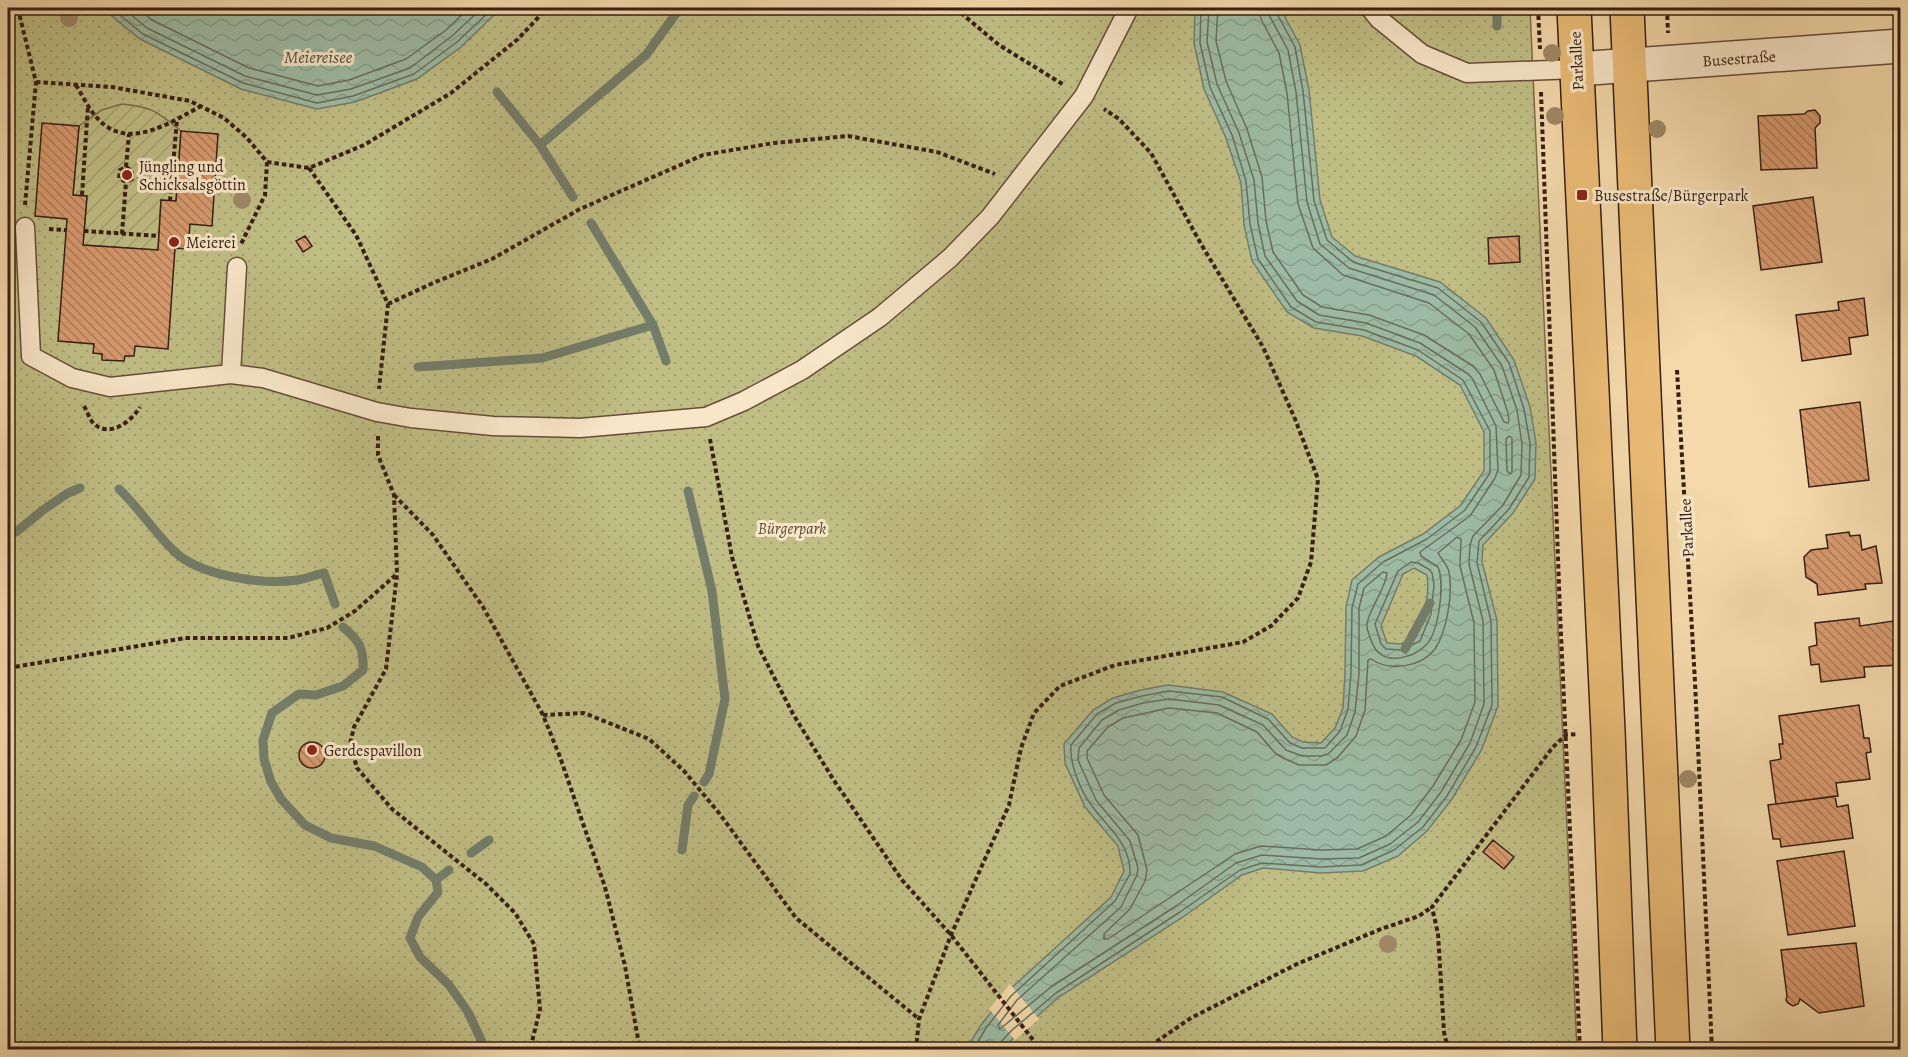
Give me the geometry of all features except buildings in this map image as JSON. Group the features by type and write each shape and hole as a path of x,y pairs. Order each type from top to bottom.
{"main road":[{"name":"Parkallee","path":"1574,8 1608,731 1620,1050"},
{"path":"1627,8 1673,1050"}],"street":[{"name":"Busestraße","path":"1577,69 1900,46"}],"lane":[{"path":"25,227 31,356 72,378 110,387 231,374 263,378 377,412 411,418 493,426 569,428 706,417 744,401 802,370 880,316 950,258 990,217 1084,96 1129,8"},
{"path":"1370,8 1379,20 1422,54 1467,72 1577,69"},
{"path":"231,374 237,267"}],"path":[{"path":"20,8 20,17 36,82 25,227"},
{"path":"36,82 123,89 190,101 224,118 247,138 267,162 309,168 364,145 451,93 518,39 547,8"},
{"path":"916,1050 919,1019 951,935 1009,805 1021,748 1034,713 1060,686 1115,665 1243,642 1271,626 1298,598 1311,562 1318,479 1295,419 1263,347 1201,244 1151,153 1119,119 999,45 955,8"},
{"path":"1667,8 1668,64"},
{"path":"76,85 99,121 115,132 135,135 177,119 201,106"},
{"path":"82,195 88,106"},
{"path":"170,201 177,119"},
{"path":"126,167 129,134"},
{"path":"388,304 492,259 580,209 703,155 774,143 848,136 937,152 1018,182"},
{"path":"1544,146 1580,1050"},
{"path":"237,267 241,242 265,195 267,162"},
{"path":"126,167 120,170 119,178 126,182"},
{"path":"126,167 132,171 132,178 126,182"},
{"path":"309,168 356,235 388,304 377,412 378,455 394,495 397,574 386,669 354,727 350,744 357,768 392,809 486,884 515,913 534,944 540,1009 530,1050"},
{"path":"122,234 126,182"},
{"path":"84,231 159,236"},
{"path":"189,238 241,242"},
{"name":"Parkallee","path":"1677,359 1712,1050"},
{"path":"706,417 732,556 758,646 793,714 833,779 902,880 951,935 1041,1050"},
{"path":"394,495 433,535 483,607 543,715 604,887 625,966 640,1050"},
{"path":"8,668 185,638 288,638 327,628 355,611 397,574"},
{"path":"543,715 584,713 649,739 684,771 719,813 796,918 919,1019"},
{"path":"1144,1050 1191,1018 1278,974 1380,929 1419,916 1432,907 1554,747 1566,735 1608,731"},
{"path":"1432,907 1438,934 1444,1032 1448,1050"}],"green space":[{"name":"Bürgerpark","path":"8,8 1530,8 1577,1049 8,1049"},
{"path":"122,104 154,112 181,131 176,201 161,200 158,250 83,245 87,196 73,195 79,126 102,110"}],"water":[{"name":"Meiereisee","path":"102,8 501,8 461,47 417,79 355,102 317,109 241,89 140,39"},
{"path":"1195,8 1280,8 1300,45 1309,90 1320,200 1332,237 1355,256 1440,282 1486,318 1514,360 1530,407 1536,443 1535,479 1513,513 1483,545 1482,562 1497,620 1498,706 1482,749 1452,799 1427,831 1398,856 1363,871 1321,873 1263,868 1242,875 1183,917 1059,997 1003,1049 966,1050 981,1025 1007,992 1111,897 1124,871 1118,846 1085,807 1065,763 1064,744 1093,710 1113,698 1168,685 1223,692 1272,714 1292,737 1303,742 1321,743 1335,728 1343,708 1346,607 1352,580 1379,557 1423,534 1460,506 1484,471 1484,432 1460,385 1416,356 1362,336 1314,328 1287,312 1252,261 1244,225 1241,183 1226,138 1204,89 1194,43","holes":["1414,568 1427,575 1426,606 1416,636 1401,644 1387,643 1381,626 1403,574"]}],"pier":[{"path":"1010,984 1039,1019 1015,1040 989,1009"}],"waterway":[{"path":"540,145 646,55 680,8"},
{"path":"1497,8 1497,26"},
{"path":"497,92 540,145 573,197"},
{"path":"591,223 653,325 666,361"},
{"path":"418,367 542,358 653,325"},
{"path":"8,535 16,532 68,493 80,488"},
{"path":"119,489 167,544 185,560 215,572 250,580 297,580 324,573 335,604"},
{"path":"688,491 712,591 725,699 709,774 704,782"},
{"path":"1405,649 1430,603"},
{"path":"343,627 360,646 363,670 343,686 316,695 299,694 272,713 263,740 264,759 271,782 281,799 305,825 331,838 374,846 422,867 436,880 438,892 418,917 410,938 420,957 449,985 468,1012 482,1042 482,1050"},
{"path":"682,850 688,805 694,796"},
{"path":"471,853 489,840"},
{"path":"436,880 449,870"}],"place":[{"name":"Jüngling und Schicksalsgöttin","path":"127,175"},
{"name":"Busestraße/Bürgerpark","path":"1582,195"},
{"name":"Meierei","path":"174,242"},
{"name":"Gerdespavillon","path":"312,750"}]}
